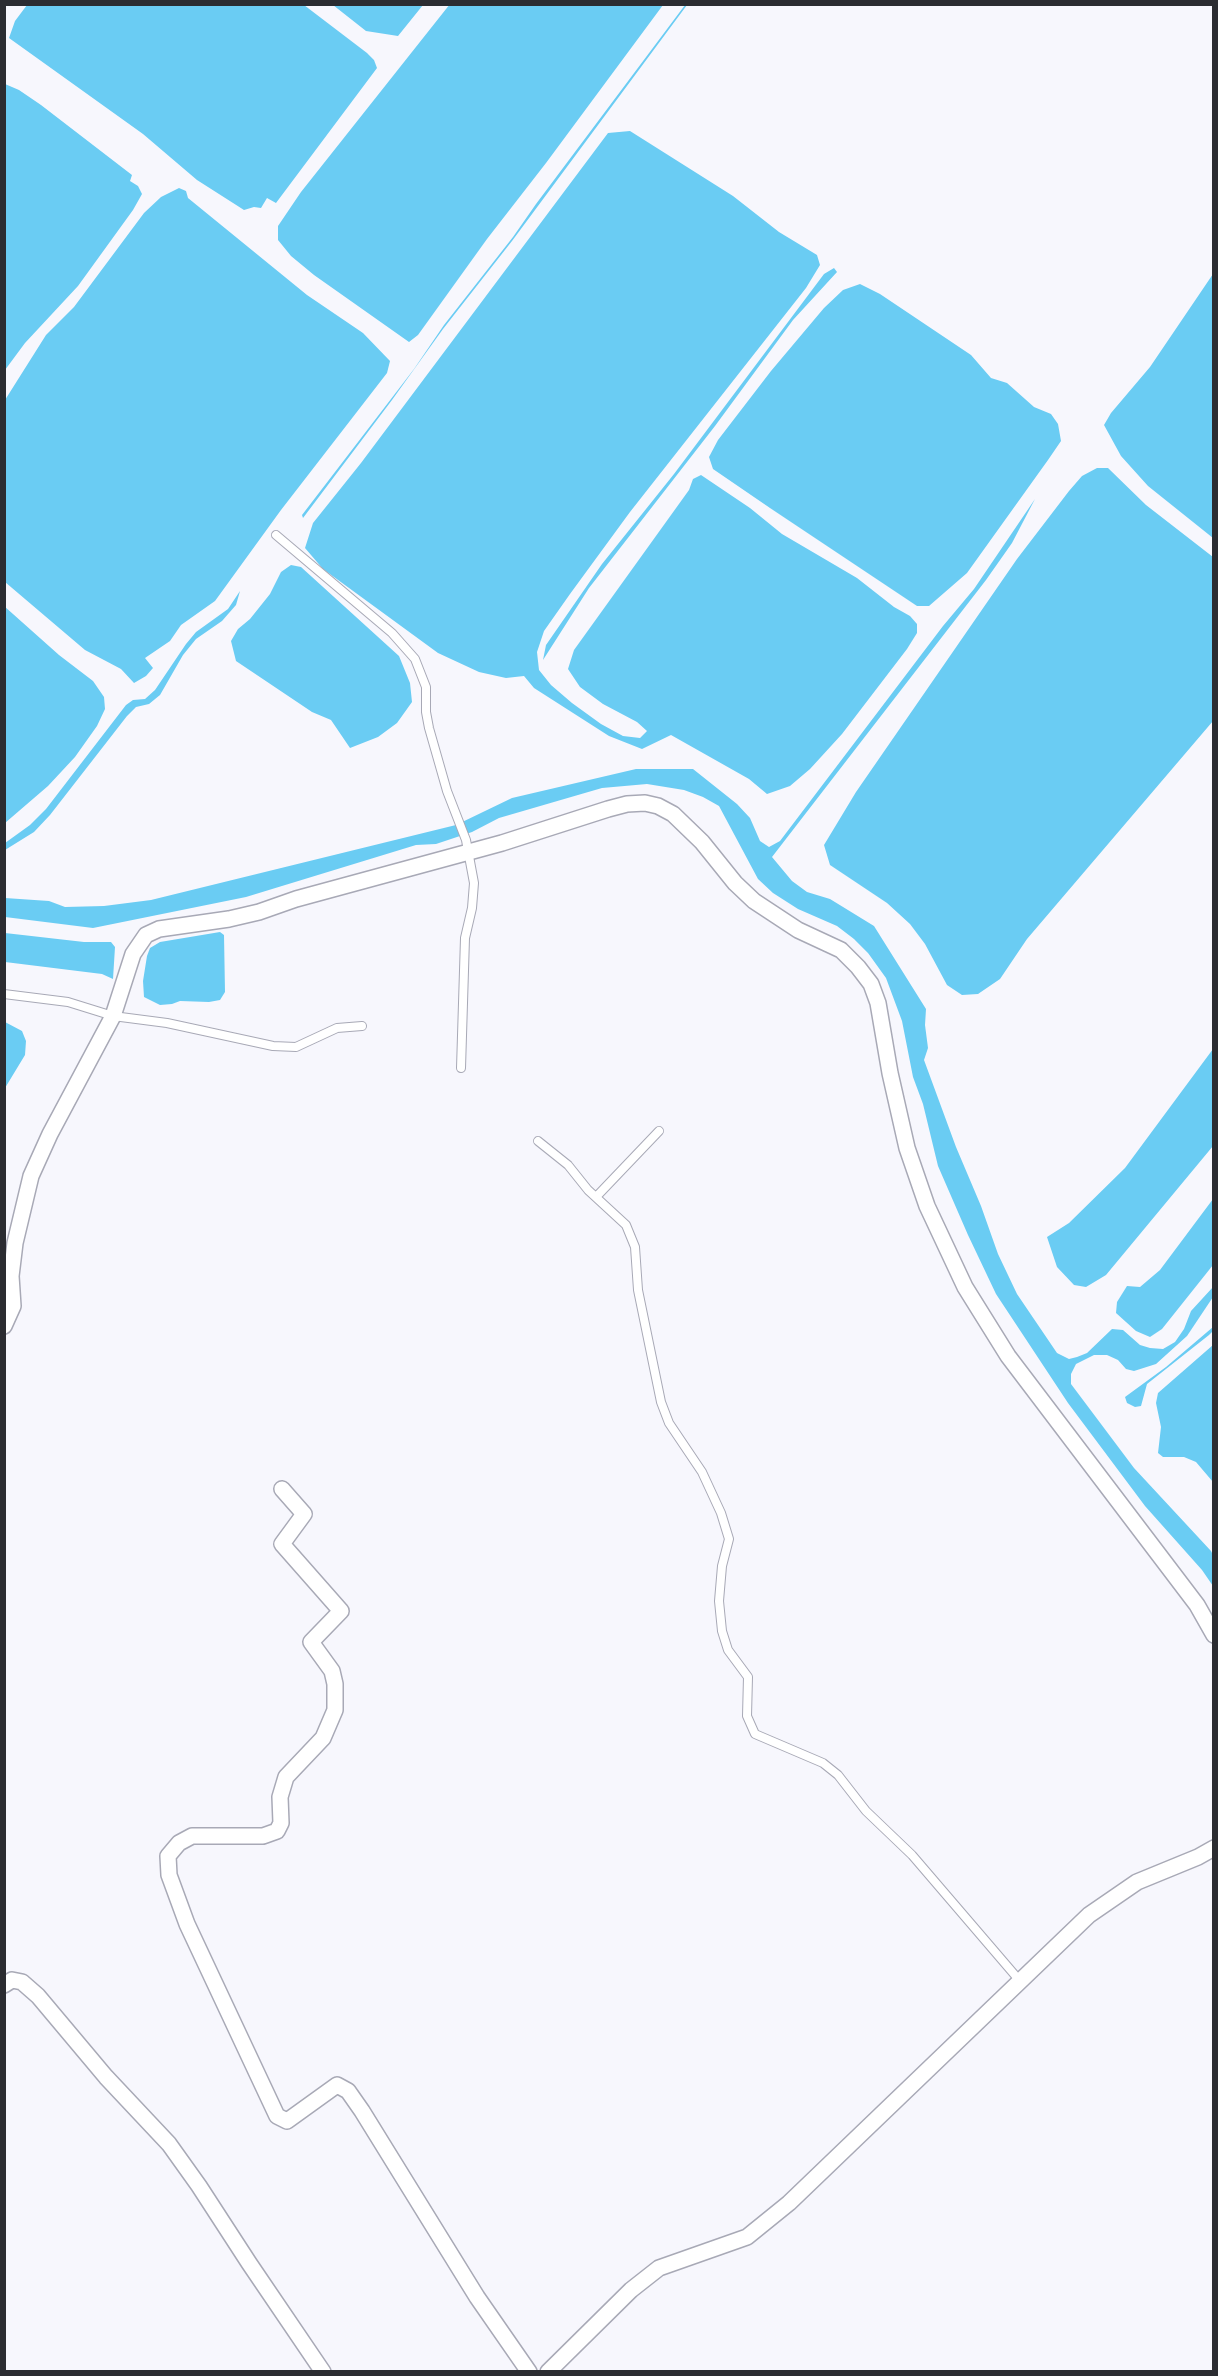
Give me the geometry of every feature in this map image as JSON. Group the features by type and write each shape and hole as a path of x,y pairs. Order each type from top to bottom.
{"street":[{"path":"4,1326 13,1306 11,1276 15,1243 31,1176 50,1134 113,1016 133,954 146,935 179,925 229,919 258,912 467,845 627,804 645,803 658,806 673,814 702,842 735,883 754,901 798,930 841,950 871,984 878,1003 890,1073 907,1148 927,1206 965,1287 1008,1356 1197,1605 1214,1635"},
{"path":"282,1489 304,1515 282,1544 340,1611 311,1642 332,1671 335,1683 334,1710 323,1738 286,1777 280,1797 281,1823 277,1831 263,1836 192,1836 179,1844 168,1856 169,1875 187,1924 277,2116 287,2121 337,2085 348,2091 477,2297 529,2372"},
{"path":"548,2372 631,2290 659,2268 747,2237 789,2203 1089,1916 1127,1889 1156,1873 1198,1857 1214,1848"},
{"path":"4,1985 12,1980 22,1982 38,1996 106,2077 169,2144 323,2372"}],"lane":[{"path":"276,535 392,633 415,659 426,687 426,712 429,728 467,845 474,883 472,908 465,938 461,1068"},
{"path":"4,994 68,1002 113,1016 167,1023 273,1046 296,1047 338,1028 362,1026"},
{"path":"596,1197 659,1131"},
{"path":"538,1141 568,1165 588,1190 626,1225 635,1247 638,1290 661,1402 669,1423 702,1472 722,1513 729,1539 722,1566 719,1601 722,1631 728,1650 748,1677 747,1716 755,1734 823,1763 838,1775 867,1811 912,1856 1020,1981"}],"water":[{"path":"450,4 663,5 487,239 418,335 409,342 314,275 291,256 278,240 278,226 301,192"},
{"path":"27,5 304,5 367,53 374,60 377,68 276,203 267,198 261,208 254,207 244,210 197,180 143,134 9,38 15,21"},
{"path":"333,5 423,5 398,36 366,31"},
{"path":"687,5 512,241 443,329 392,400 303,518 302,515 414,369 444,325 513,237"},
{"path":"5,84 19,90 41,105 132,175 130,181 138,186 142,194 78,286 25,343 5,370"},
{"path":"630,131 733,196 779,232 817,255 820,265 806,288 630,512 544,631 537,652 539,670 551,685 601,724 623,736 640,738 647,731 637,722 603,704 580,687 568,669 574,650 689,490 693,479 701,475 750,508 782,534 857,578 894,607 910,616 917,624 917,633 907,649 842,734 810,769 790,786 767,794 749,779 671,735 642,749 609,736 534,688 524,676 506,678 479,672 438,653 323,569 305,548 313,523 361,463 608,133"},
{"path":"179,188 186,191 188,198 307,295 363,333 390,361 387,373 281,510 215,601 181,625 170,641 145,658 153,668 146,676 134,683 121,669 85,650 5,582 5,400 46,335 74,307 144,213 161,197"},
{"path":"834,268 837,272 793,320 715,426 589,588 543,660 546,645 602,564 674,474 824,274"},
{"path":"1213,274 1213,538 1148,486 1121,456 1104,425 1111,413 1150,367"},
{"path":"860,284 880,294 971,355 991,378 1007,383 1034,407 1051,414 1058,424 1061,441 1048,460 967,573 929,606 917,606 770,508 713,469 709,457 718,440 771,371 824,308 843,290"},
{"path":"1097,468 1108,468 1146,505 1213,557 1213,721 1027,939 1000,979 978,994 962,995 947,985 925,944 910,924 887,903 830,865 824,845 856,792 1017,559 1082,476"},
{"path":"1035,499 1012,543 986,580 772,857 792,881 807,892 830,899 874,926 926,1009 925,1025 928,1048 924,1060 956,1147 998,1254 1017,1294 1057,1353 1069,1359 1087,1353 1112,1329 1123,1330 1140,1345 1163,1349 1175,1342 1184,1329 1191,1311 1213,1287 1213,1297 1187,1336 1156,1364 1134,1371 1126,1369 1118,1360 1107,1355 1094,1355 1076,1364 1071,1374 1071,1384 1134,1468 1211,1551 1213,1586 1202,1570 1145,1506 1068,1403 996,1294 938,1166 923,1104 913,1077 902,1021 886,978 868,953 854,939 837,926 798,909 773,893 758,879 719,806 703,797 684,790 647,784 602,788 499,818 472,832 436,844 416,845 246,897 93,928 5,917 5,898 49,901 65,907 104,906 151,900 456,825 512,798 636,769 693,769 737,804 750,818 760,841 769,847 780,841 943,626 974,589"},
{"path":"291,565 301,567 399,656 410,683 412,702 397,723 378,737 350,748 331,720 312,712 236,661 231,641 238,629 250,619 270,594 281,572"},
{"path":"240,591 236,605 222,621 196,639 183,655 160,695 149,704 136,707 127,716 50,815 34,832 5,850 5,843 30,825 46,809 126,705 133,700 145,699 155,690 196,632 228,609"},
{"path":"4,606 59,655 93,681 104,697 105,709 97,726 75,757 48,786 5,823"},
{"path":"220,932 224,935 225,992 220,1000 180,1001 160,1005 144,997 143,981 150,948 160,942"},
{"path":"5,933 84,942 111,942 115,947 113,979 102,974 5,962"},
{"path":"5,1022 22,1031 26,1041 25,1055 5,1088"},
{"path":"1213,1049 1213,1146 1106,1275 1086,1287 1074,1285 1057,1267 1047,1237 1069,1223 1125,1168"},
{"path":"1213,1199 1213,1265 1162,1329 1150,1337 1136,1331 1116,1313 1117,1302 1127,1286 1140,1287 1160,1270"},
{"path":"1213,1327 1209,1335 1147,1384 1141,1406 1135,1407 1127,1403 1125,1397 1166,1367"},
{"path":"1213,1345 1213,1482 1196,1462 1184,1457 1163,1457 1158,1453 1161,1427 1156,1403 1158,1393"}]}
